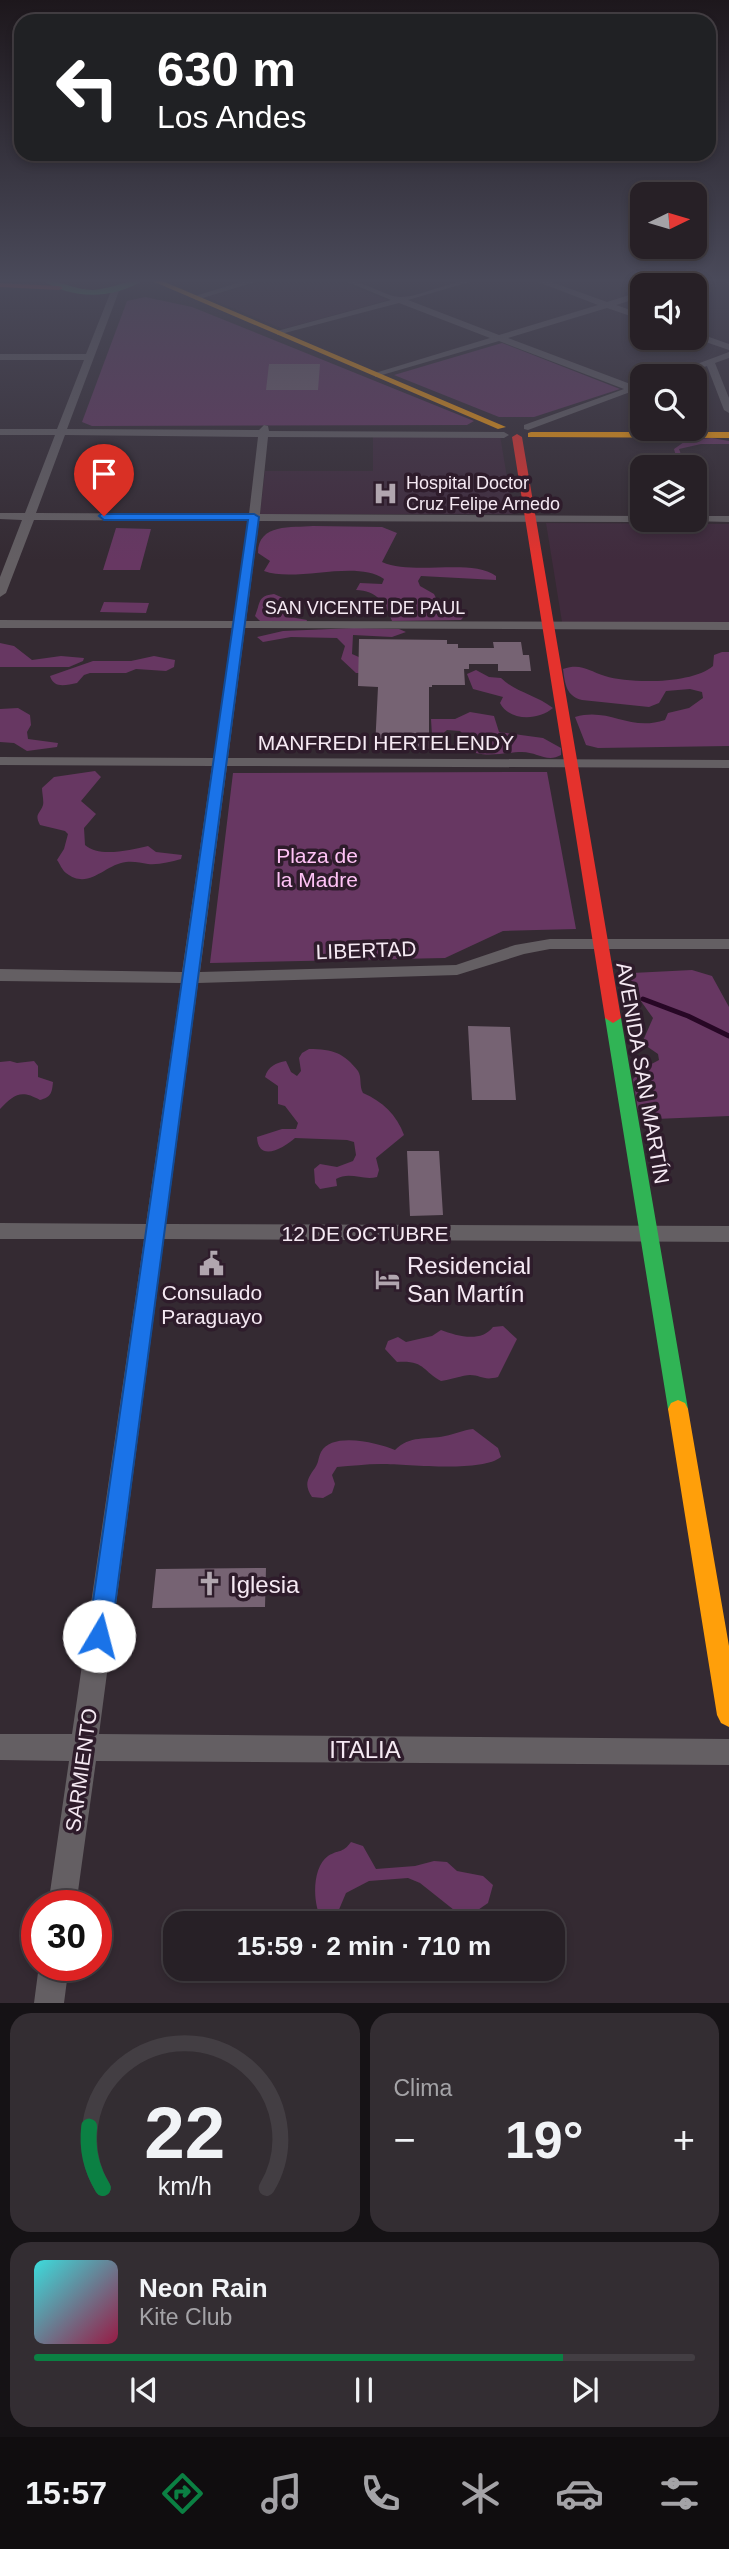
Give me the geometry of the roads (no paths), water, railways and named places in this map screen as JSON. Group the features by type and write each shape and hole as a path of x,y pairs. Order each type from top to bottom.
{"main road":[{"path":"374,373 516,431 729,435"},
{"path":"516,431 630,428"},
{"path":"707,428 729,429"},
{"name":"AVENIDA SAN MARTÍN","path":"516,431 572,763 598,942 650,1234 729,1715"}],"street":[{"path":"0,593 84,373"},
{"path":"378,375 383,373"},
{"path":"599,373 630,384"},
{"path":"715,373 729,410"},
{"path":"0,429 516,431 630,390"},
{"name":"SARMIENTO","path":"64,1890 264,430"},
{"path":"0,516 630,519"},
{"path":"707,519 729,519"},
{"name":"SAN VICENTE DE PAUL","path":"0,624 729,626"},
{"name":"MANFREDI HERTELENDY","path":"0,761 729,764"},
{"name":"LIBERTAD","path":"0,975 190,978 457,970 521,949 550,944 729,944"},
{"name":"12 DE OCTUBRE","path":"0,1231 729,1234"},
{"name":"ITALIA","path":"0,1747 729,1752"},
{"path":"49,2003 52,1981"}],"waterway":[{"path":"643,999 688,1016 729,1036"}],"place":[{"name":"Hospital Doctor Cruz Felipe Arnedo","path":"386,493"},
{"name":"Consulado Paraguayo","path":"212,1263"},
{"name":"Residencial San Martín","path":"387,1279"},
{"name":"Iglesia","path":"210,1584"}],"park label":[{"name":"Plaza de la Madre","path":"317,867"}]}
